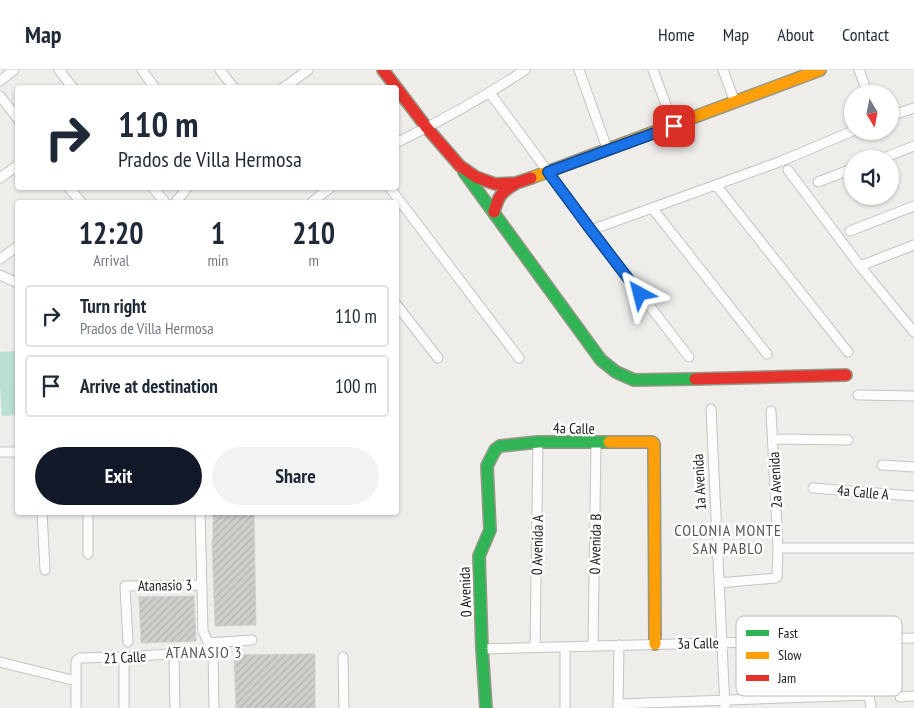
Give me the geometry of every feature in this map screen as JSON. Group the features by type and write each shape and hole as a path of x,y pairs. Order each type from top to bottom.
{"street":[{"path":"0,81 14,70"},
{"path":"59,70 71,85"},
{"path":"142,70 153,85"},
{"path":"220,70 232,85"},
{"path":"384,70 395,85"},
{"path":"399,142 490,93 525,70"},
{"path":"579,70 608,151"},
{"path":"653,70 674,126"},
{"path":"723,70 735,102"},
{"path":"494,212 501,192 516,183 674,126 735,102 794,75 820,70"},
{"path":"859,70 865,85"},
{"path":"287,85 305,71"},
{"path":"399,90 427,128 460,166 600,360 616,372 634,380 846,376"},
{"path":"490,93 591,230 689,357"},
{"path":"0,96 15,115"},
{"path":"899,113 914,108"},
{"path":"591,230 779,162 844,135"},
{"path":"899,152 914,146"},
{"path":"460,166 485,181 495,184 516,183"},
{"path":"0,178 15,167"},
{"path":"788,170 860,266 914,332"},
{"path":"818,182 844,172"},
{"path":"716,185 848,352"},
{"path":"155,190 163,200"},
{"path":"178,200 185,190"},
{"path":"316,200 328,190"},
{"path":"392,190 519,358"},
{"path":"850,231 914,206"},
{"path":"653,209 767,354"},
{"path":"860,266 914,245"},
{"path":"0,259 15,248"},
{"path":"0,275 15,282"},
{"path":"399,308 438,358"},
{"path":"858,396 914,396"},
{"name":"1a Avenida","path":"711,409 722,643"},
{"name":"2a Avenida","path":"719,583 776,578 778,575 771,411"},
{"path":"773,439 848,440"},
{"name":"4a Calle","path":"495,450 500,446 538,442 652,442 654,444 655,644"},
{"name":"0 Avenida A","path":"535,647 538,442"},
{"name":"0 Avenida B","path":"594,646 596,443"},
{"name":"0 Avenida","path":"486,708 479,556 490,530 487,466 495,450"},
{"path":"0,452 15,452"},
{"path":"882,465 914,467"},
{"name":"4a Calle A","path":"813,488 914,496"},
{"path":"42,515 45,570"},
{"path":"88,515 88,554"},
{"path":"200,515 203,631 213,653 214,708"},
{"path":"778,548 914,548"},
{"name":"Atanasio 3","path":"128,642 125,586 202,585"},
{"path":"208,643 252,640"},
{"path":"722,643 725,704"},
{"name":"3a Calle","path":"482,649 736,643"},
{"path":"619,645 618,706 725,704 853,696"},
{"path":"565,646 565,708"},
{"name":"21 Calle","path":"76,681 76,662 80,658 172,655 174,658 175,708"},
{"path":"124,657 124,708"},
{"path":"343,657 344,708"},
{"path":"0,662 76,681 76,708"},
{"path":"900,698 914,696"}],"green space":[{"path":"15,351 15,415 2,416 0,352"}],"building":[{"path":"213,515 254,515 256,625 215,626"},
{"path":"194,596 196,641 141,643 139,597"},
{"path":"315,654 315,708 236,708 234,655"}],"traffic: fast":[{"path":"464,172 601,360 616,372 634,380 695,379"},
{"path":"486,708 479,556 490,530 487,466 495,450 500,446 538,442 609,442"}],"traffic: slow":[{"path":"531,178 820,70"},
{"path":"609,442 652,442 654,444 655,644"}],"traffic: jam":[{"path":"383,70 394,85"},
{"path":"399,91 427,128 460,166 476,177 495,184 516,183 531,178"},
{"path":"494,212 501,195 515,184"},
{"path":"695,379 846,375"}],"district":[{"name":"COLONIA MONTE SAN PABLO","path":"728,539"},
{"name":"ATANASIO 3","path":"204,652"}],"route":[{"path":"640,294 548,172 674,126"}]}
